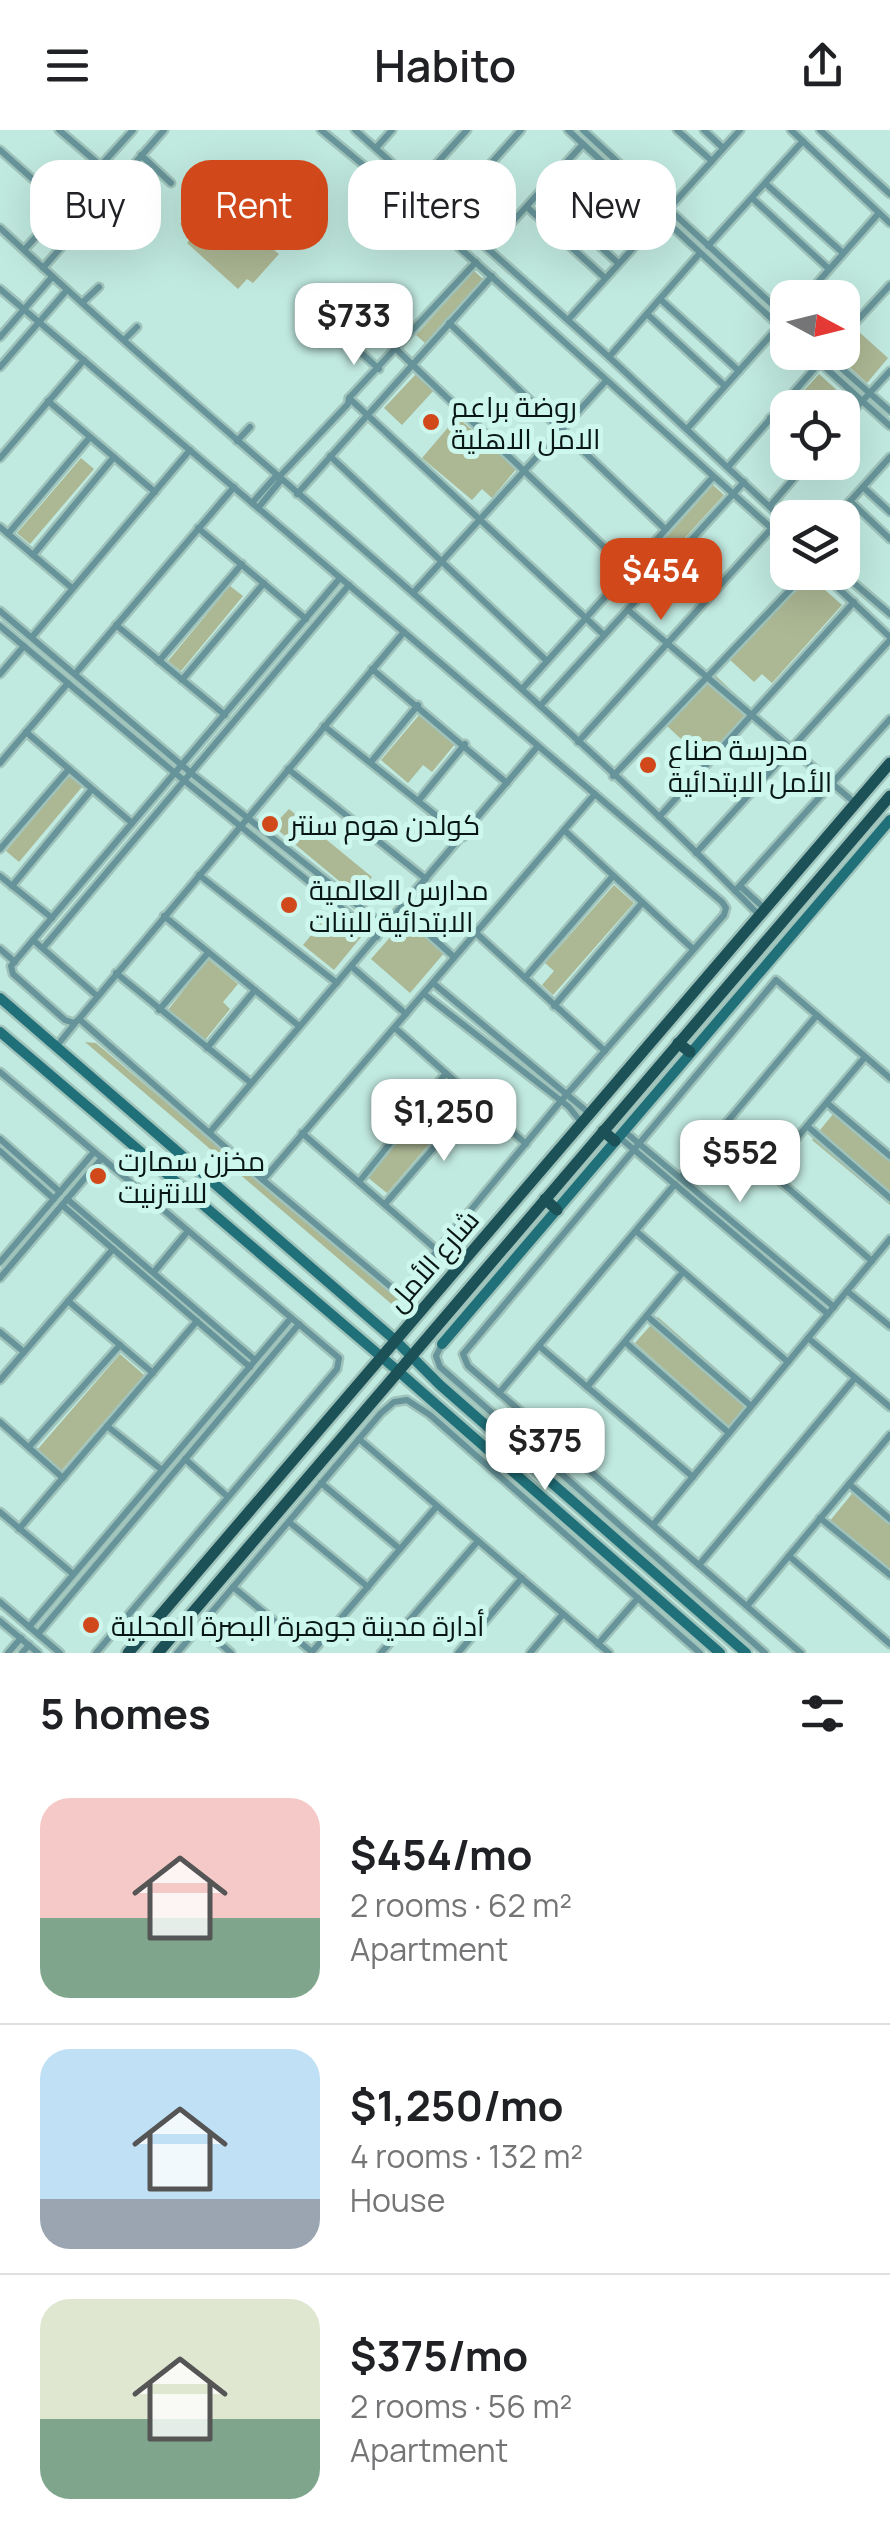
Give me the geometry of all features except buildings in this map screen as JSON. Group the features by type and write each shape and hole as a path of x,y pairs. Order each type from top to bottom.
{"main road":[{"name":"شارع الأمل","path":"128,1653 396,1341 582,1115 700,985 890,763"},
{"name":"شارع الأمل","path":"158,1653 890,796"},
{"path":"442,1344 890,820"},
{"path":"700,985 716,1000"},
{"path":"0,998 396,1341 746,1653"},
{"path":"0,1032 398,1371 720,1653"},
{"path":"678,1043 690,1052"},
{"path":"603,1131 619,1136"},
{"path":"172,1177 188,1160"},
{"path":"545,1198 557,1210"}],"street":[{"path":"60,130 92,160"},
{"path":"105,160 132,130"},
{"path":"322,130 358,160"},
{"path":"355,130 390,160"},
{"path":"376,148 392,130"},
{"path":"440,160 467,130"},
{"path":"494,160 521,130"},
{"path":"568,130 603,160"},
{"path":"583,130 613,160"},
{"path":"590,137 597,130"},
{"path":"678,130 712,160"},
{"path":"704,130 724,148"},
{"path":"676,199 740,130"},
{"path":"790,130 890,223"},
{"path":"820,130 890,194"},
{"path":"138,160 161,131"},
{"path":"708,246 803,141"},
{"path":"570,160 584,144"},
{"path":"0,150 30,176"},
{"path":"142,155 171,183"},
{"path":"766,184 844,254"},
{"path":"516,218 536,197"},
{"path":"753,199 829,269"},
{"path":"527,206 605,278"},
{"path":"820,280 878,213"},
{"path":"676,221 770,303"},
{"path":"676,226 770,318"},
{"path":"0,228 278,478 522,689 762,912"},
{"path":"24,250 30,243"},
{"path":"43,268 59,250"},
{"path":"462,250 770,527"},
{"path":"489,250 770,506"},
{"path":"604,250 618,263"},
{"path":"568,320 630,250"},
{"path":"608,357 700,253"},
{"path":"255,505 476,262"},
{"path":"297,494 492,276"},
{"path":"0,337 52,277"},
{"path":"860,318 890,285"},
{"path":"83,302 99,287"},
{"path":"0,289 725,905 724,914 560,1102 438,1251 408,1286 395,1290 78,1020"},
{"path":"0,366 67,290"},
{"path":"660,300 739,371"},
{"path":"647,314 726,386"},
{"path":"449,324 664,529"},
{"path":"124,340 136,327"},
{"path":"687,429 770,336"},
{"path":"348,341 379,369"},
{"path":"395,348 647,588"},
{"path":"0,458 84,360"},
{"path":"795,390 814,370"},
{"path":"828,370 890,426"},
{"path":"845,370 890,411"},
{"path":"860,403 890,371"},
{"path":"413,593 605,382"},
{"path":"349,398 604,635"},
{"path":"48,401 154,492"},
{"path":"728,467 770,418"},
{"path":"237,441 250,427"},
{"path":"8,534 90,437"},
{"path":"32,637 190,450"},
{"path":"330,456 547,661"},
{"path":"33,555 114,457"},
{"path":"851,500 890,457"},
{"path":"724,487 736,474"},
{"path":"522,689 712,477"},
{"path":"775,500 792,480"},
{"path":"540,706 744,482"},
{"path":"863,487 890,512"},
{"path":"74,674 234,488"},
{"path":"860,510 890,539"},
{"path":"0,527 72,588"},
{"path":"198,528 306,619"},
{"path":"578,742 770,529"},
{"path":"159,661 242,564"},
{"path":"78,1020 68,1022 10,968 340,578"},
{"path":"182,680 264,583"},
{"path":"43,948 349,585"},
{"path":"860,588 890,614"},
{"path":"614,776 790,590"},
{"path":"696,853 890,638 841,590"},
{"path":"659,817 854,602"},
{"path":"628,609 856,803"},
{"path":"0,611 191,773 385,928"},
{"path":"116,624 224,715"},
{"path":"0,626 377,937"},
{"path":"56,1046 404,632"},
{"path":"0,674 24,646"},
{"path":"372,669 508,783"},
{"path":"0,762 68,683"},
{"path":"371,762 418,705"},
{"path":"738,888 890,719"},
{"path":"324,726 463,837"},
{"path":"26,732 132,823"},
{"path":"419,800 464,744"},
{"path":"210,1132 538,746"},
{"path":"0,849 70,769"},
{"path":"288,769 426,879"},
{"path":"12,886 92,788"},
{"path":"262,1180 595,794"},
{"path":"564,830 693,948"},
{"path":"199,875 337,984"},
{"path":"0,876 52,918"},
{"path":"525,978 613,876"},
{"path":"554,1006 642,903"},
{"path":"401,908 454,957"},
{"path":"164,916 299,1026"},
{"path":"476,933 605,1051"},
{"path":"33,940 96,996"},
{"path":"0,949 15,962"},
{"path":"159,1010 208,954"},
{"path":"352,966 406,1014"},
{"path":"116,973 250,1084"},
{"path":"801,1653 466,1363 466,1347 776,980 890,1078"},
{"path":"433,983 567,1095 582,1115"},
{"path":"207,1048 255,990"},
{"path":"424,994 560,1102 582,1115"},
{"path":"500,1393 817,1016"},
{"path":"395,1028 526,1144"},
{"path":"769,1171 866,1057"},
{"path":"0,1072 335,1354 339,1364 96,1653"},
{"path":"359,1182 446,1073"},
{"path":"384,1204 475,1100"},
{"path":"827,1102 890,1156"},
{"path":"807,1126 890,1198"},
{"path":"721,1130 872,1260"},
{"path":"302,1133 438,1251"},
{"path":"619,1136 636,1146 831,1310"},
{"path":"0,1139 113,1248 252,1364"},
{"path":"0,1151 57,1195"},
{"path":"0,1262 94,1152"},
{"path":"0,1278 102,1158"},
{"path":"65,1202 154,1272 252,1364"},
{"path":"154,1272 188,1231"},
{"path":"636,1231 788,1362"},
{"path":"652,1525 890,1239"},
{"path":"0,1244 9,1252"},
{"path":"0,1380 113,1248"},
{"path":"588,1388 683,1272"},
{"path":"847,1291 890,1326"},
{"path":"68,1300 153,1373"},
{"path":"647,1316 751,1406"},
{"path":"29,1627 291,1318"},
{"path":"19,1529 198,1321"},
{"path":"38,1634 298,1324"},
{"path":"0,1332 24,1352"},
{"path":"808,1338 890,1408"},
{"path":"625,1342 729,1433"},
{"path":"442,1344 436,1356 440,1368 764,1653"},
{"path":"29,1447 120,1345"},
{"path":"539,1346 693,1477"},
{"path":"698,1565 855,1378"},
{"path":"177,1653 388,1406 400,1400 412,1402 700,1653"},
{"path":"0,1422 63,1478"},
{"path":"108,1426 162,1470"},
{"path":"359,1439 609,1653"},
{"path":"747,1606 888,1441"},
{"path":"185,1458 228,1497"},
{"path":"321,1483 400,1549"},
{"path":"849,1484 890,1519"},
{"path":"233,1587 312,1653 437,1506"},
{"path":"0,1512 74,1574"},
{"path":"820,1518 890,1576"},
{"path":"288,1522 368,1587"},
{"path":"381,1653 478,1541"},
{"path":"788,1556 888,1639"},
{"path":"458,1653 522,1578"},
{"path":"598,1644 638,1598"},
{"path":"0,1602 60,1653"},
{"path":"530,1653 563,1614"},
{"path":"0,1620 38,1653"},
{"path":"200,1626 231,1653"},
{"path":"8,1653 20,1638"},
{"path":"22,1653 29,1645"},
{"path":"388,1645 397,1653"}],"green space":[{"path":"195,250 274,250 279,254 253,283 247,279 238,289"},
{"path":"474,271 483,279 425,343 416,335"},
{"path":"860,333 888,358 867,383 853,370 860,370"},
{"path":"417,373 435,389 402,425 384,408"},
{"path":"819,374 837,390 804,390"},
{"path":"457,417 517,468 492,498 482,489 472,500 422,458"},
{"path":"81,458 94,469 30,544 17,533"},
{"path":"713,485 724,495 672,552 661,543"},
{"path":"230,586 243,596 181,671 168,661"},
{"path":"791,590 825,590 842,605 772,683 762,674 754,682 729,659"},
{"path":"714,674 752,710 704,760 667,726"},
{"path":"420,714 455,744 432,772 423,765 408,783 381,760"},
{"path":"69,776 82,787 19,862 6,851"},
{"path":"289,809 372,877 356,895 273,826"},
{"path":"614,885 634,903 553,995 542,985 554,971 545,963"},
{"path":"331,911 362,936 334,970 303,945"},
{"path":"407,918 445,952 410,993 371,959"},
{"path":"208,959 238,984 223,1002 230,1009 205,1040 168,1010"},
{"path":"85,1042 96,1043 400,1301 395,1307"},
{"path":"457,1091 467,1100 387,1193 366,1176 431,1099 442,1108"},
{"path":"838,1108 890,1151 890,1205 812,1140"},
{"path":"658,1317 753,1401 730,1427 635,1343"},
{"path":"120,1354 144,1375 61,1471 37,1450"},
{"path":"855,1490 890,1520 890,1575 829,1522"}],"place":[{"name":"روضة براعم الامل الاهلية","path":"431,422"},
{"name":"مدرسة صناع الأمل الابتدائية","path":"648,765"},
{"name":"كولدن هوم سنتر","path":"270,824"},
{"name":"مدارس العالمية الابتدائية للبنات","path":"289,905"},
{"name":"مخزن سمارت للانترنيت","path":"98,1176"},
{"name":"أدارة مدينة جوهرة البصرة المحلية","path":"91,1625"}]}
